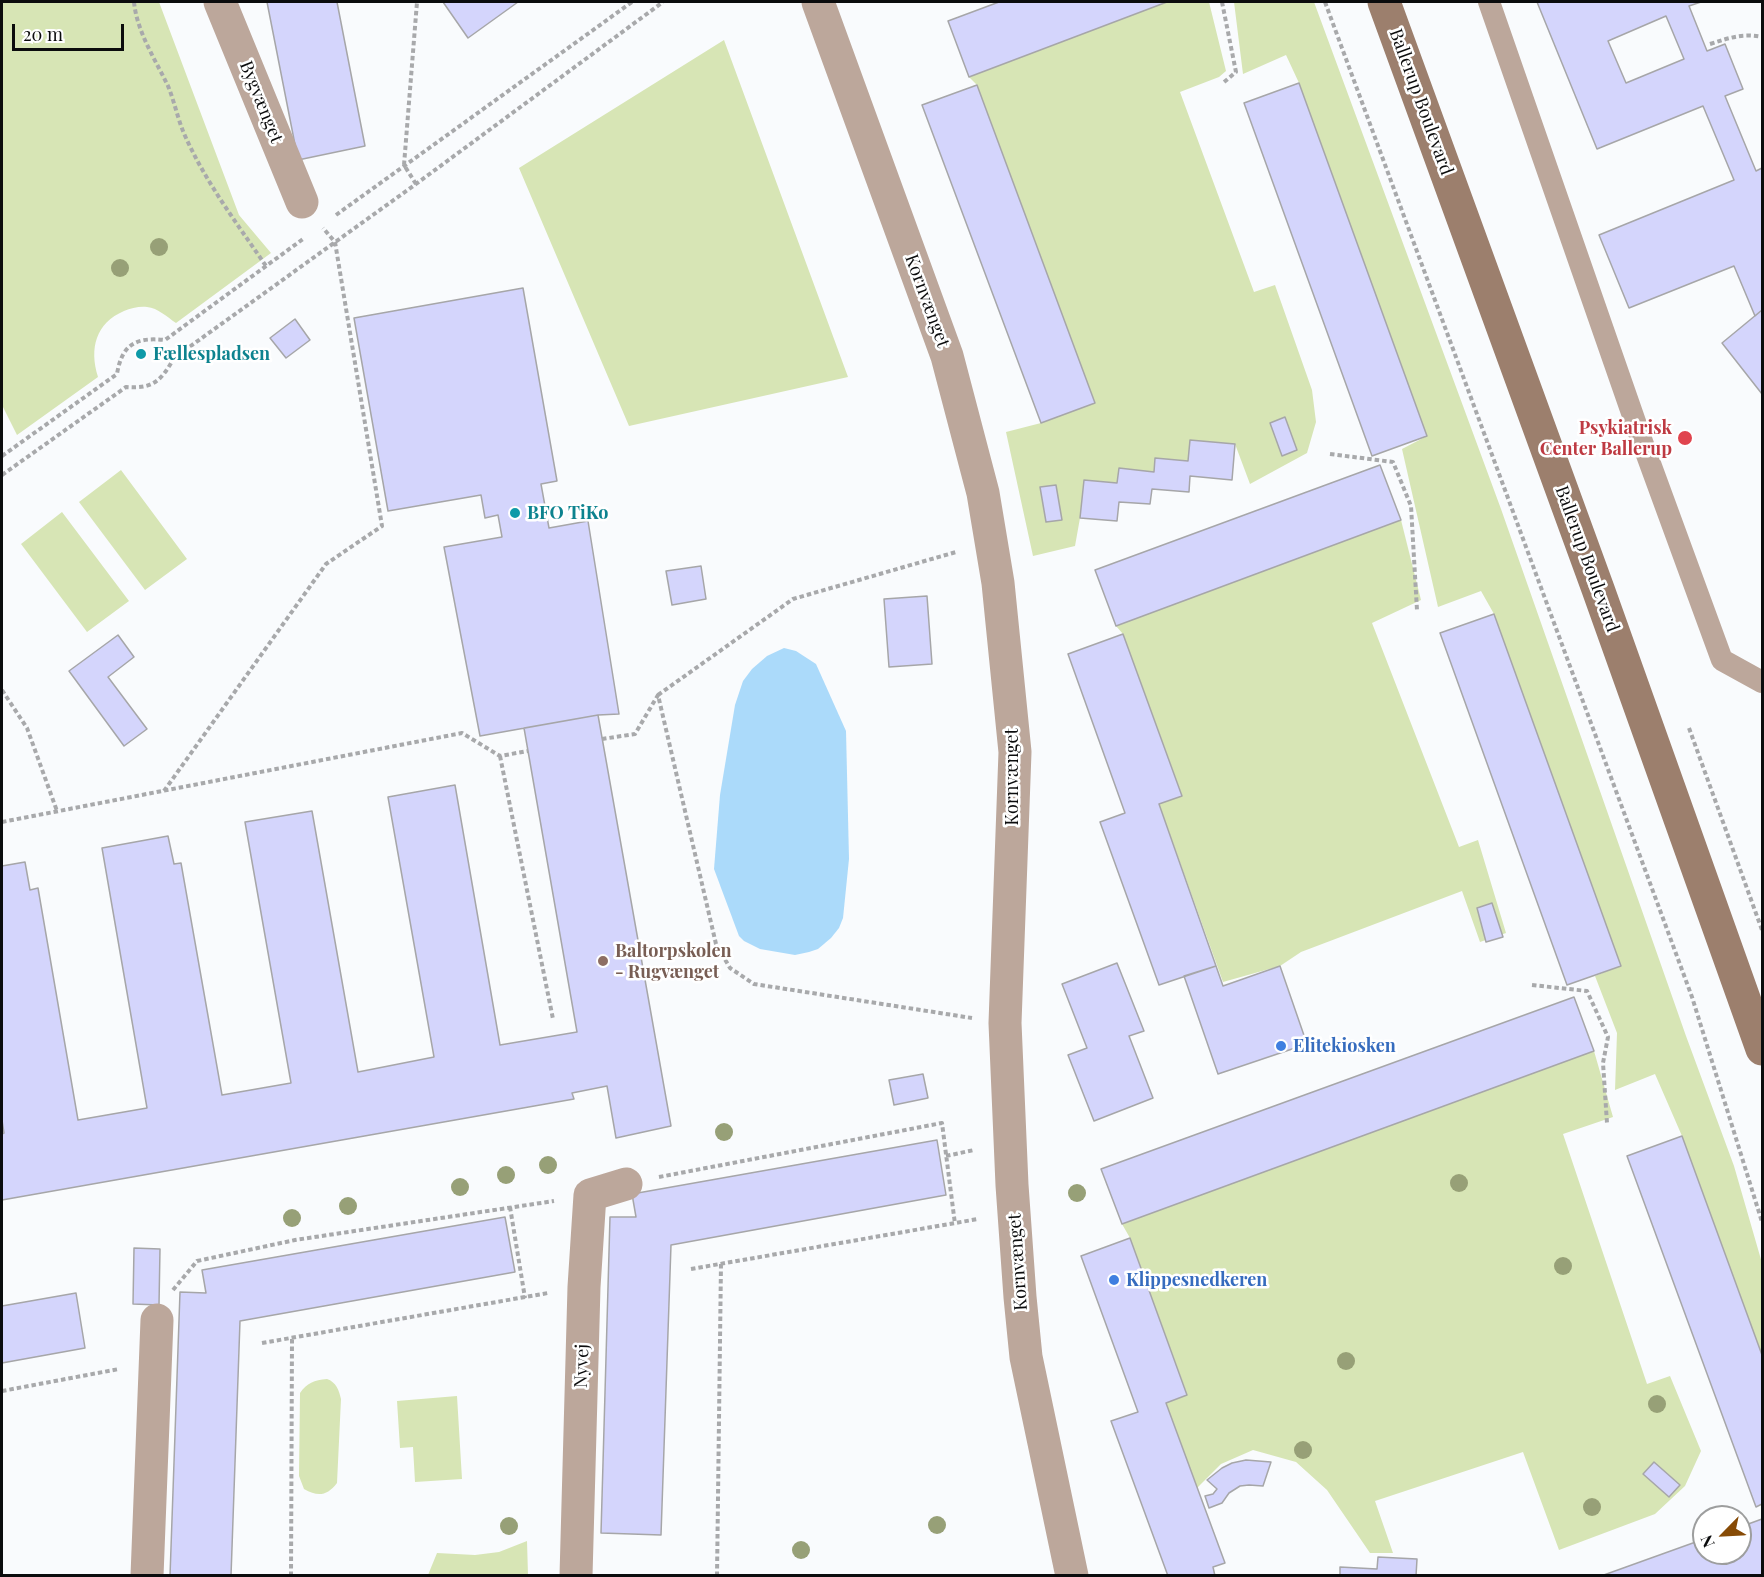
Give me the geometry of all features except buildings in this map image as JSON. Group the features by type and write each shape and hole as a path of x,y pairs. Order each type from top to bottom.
{"street":[{"name":"Bygvænget","path":"220,2 302,202"},
{"name":"Kornvænget","path":"818,2 947,356 983,493 998,583 1015,752 1005,1023 1012,1185 1026,1357 1072,1575"},
{"name":"Ballerup Boulevard","path":"1384,2 1602,600 1762,1049"},
{"path":"590,1195 626,1184"},
{"name":"Nyvej","path":"576,1575 584,1287 590,1195"},
{"path":"147,1575 157,1320"}],"lane":[{"path":"1489,2 1640,436 1722,660 1762,682"}],"path":[{"path":"134,2 146,42 169,89 185,136 210,184 266,266"},
{"path":"416,184 404,165 417,2"},
{"path":"2,475 126,387 140,388 154,383 165,373 174,358 663,2"},
{"path":"1222,2 1236,72 1223,83"},
{"path":"1325,2 1692,997 1762,1222"},
{"path":"1710,44 1733,36 1749,34 1762,37"},
{"path":"164,791 326,564 382,526 334,242 302,202"},
{"path":"1330,454 1393,462 1411,506 1417,610"},
{"path":"602,739 635,734 658,695 793,599 991,541"},
{"path":"2,690 27,728 57,811"},
{"path":"658,695 716,944 730,968 754,984 1005,1023"},
{"path":"2,822 462,733 501,756 528,751"},
{"path":"501,756 553,1019"},
{"path":"1532,985 1587,991 1608,1037 1603,1063 1607,1123"},
{"path":"626,1184 942,1123 955,1224 691,1269"},
{"path":"157,1320 172,1292 197,1261 295,1240 590,1195"},
{"path":"510,1207 525,1298"},
{"path":"717,1575 721,1263"},
{"path":"262,1342 584,1287"},
{"path":"291,1575 292,1337"},
{"path":"2,1391 156,1362"}],"green space":[{"path":"2,2 159,2 239,215 271,253 176,323 159,311 147,307 130,309 114,316 107,322 97,338 94,356 98,377 17,435 2,405"},
{"path":"1167,2 1209,2 1226,71 1219,77 1180,92 1254,292 1275,285 1312,390 1316,422 1307,453 1250,484 1235,444 1190,440 1188,461 1155,458 1154,472 1119,468 1117,483 1084,480 1075,546 1033,556 1006,432 1041,423 1095,403 977,85 969,77"},
{"path":"1234,2 1314,2 1501,509 1734,1166 1762,1263 1762,1355 1682,1136 1655,1074 1615,1090 1617,1033 1595,976 1620,966 1494,614 1481,591 1438,607 1402,449 1427,436 1299,83 1286,55 1243,74"},
{"path":"724,40 848,377 629,426 519,168"},
{"path":"121,470 187,559 145,590 79,502"},
{"path":"62,512 129,601 87,632 21,544"},
{"path":"1401,520 1421,600 1372,623 1459,847 1478,840 1506,933 1480,942 1462,891 1301,952 1280,966 1223,982 1159,804 1182,795 1123,634 1116,626"},
{"path":"1594,1051 1613,1117 1563,1134 1647,1384 1670,1376 1701,1451 1685,1486 1655,1514 1559,1550 1523,1452 1375,1501 1393,1553 1370,1553 1327,1490 1296,1462 1253,1450 1221,1464 1197,1488 1166,1403 1187,1394 1130,1238 1122,1224"},
{"path":"327,1379 337,1387 341,1399 337,1483 330,1491 318,1494 304,1489 299,1476 300,1393 311,1383"},
{"path":"457,1396 462,1479 415,1482 413,1447 400,1448 397,1401"},
{"path":"527,1541 528,1575 428,1575 437,1553 475,1555 499,1552"}],"water":[{"path":"784,648 796,651 816,664 846,731 849,859 843,918 831,938 818,949 795,955 760,949 739,936 714,869 720,795 735,705 743,681 752,669 767,656"}],"place":[{"name":"Fællespladsen","path":"141,354"},
{"name":"Psykiatrisk Center Ballerup","path":"1685,438"},
{"name":"BFO TiKo","path":"515,513"},
{"name":"Baltorpskolen - Rugvænget","path":"603,961"},
{"name":"Elitekiosken","path":"1281,1046"},
{"name":"Klippesnedkeren","path":"1114,1280"}]}
